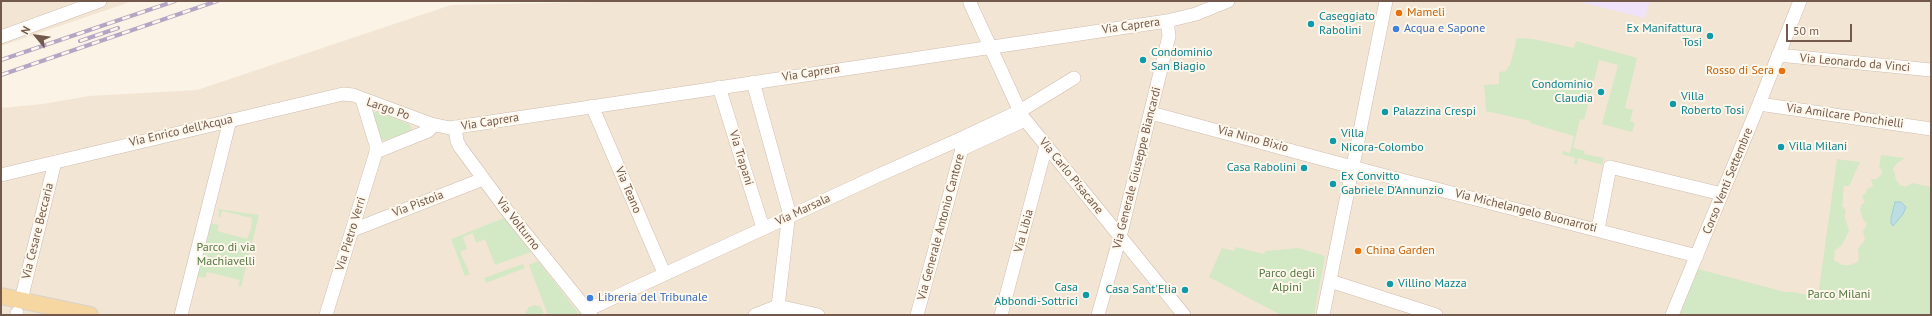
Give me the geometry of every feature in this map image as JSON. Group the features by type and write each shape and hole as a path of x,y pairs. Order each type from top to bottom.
{"main road":[{"path":"1,296 18,309 90,315"}],"street":[{"path":"1,37 100,1"},
{"name":"Via Caprera","path":"455,127 990,46 1167,21 1196,14 1228,1"},
{"path":"1324,315 1386,1"},
{"name":"Corso Venti Settembre","path":"1672,315 1800,1"},
{"name":"Via Carlo Pisacane","path":"970,3 1022,116 1184,315"},
{"name":"Via Generale Giuseppe Biancardi","path":"1098,315 1120,237 1151,113 1169,36 1167,21"},
{"name":"Via Leonardo da Vinci","path":"1778,56 1931,70"},
{"path":"1022,116 1027,105 1074,78"},
{"path":"753,82 789,216 777,310"},
{"name":"Via Trapani","path":"719,87 763,228"},
{"name":"Via Enrico dell'Acqua","path":"1,175 340,94 346,94 362,99"},
{"name":"Largo Po","path":"362,99 434,126 455,127"},
{"name":"Largo Po","path":"362,99 376,145 376,152 428,131 434,126"},
{"name":"Via Amilcare Ponchielli","path":"1759,104 1931,129"},
{"name":"Via Teano","path":"592,106 664,273"},
{"name":"Via Nino Bixio","path":"1151,113 1354,167"},
{"name":"Via Marsala","path":"589,312 664,273 789,216 960,145 1022,116"},
{"path":"181,315 230,120"},
{"name":"Via Volturno","path":"455,127 458,144 505,208 589,312"},
{"name":"Via Generale Antonio Cantore","path":"917,315 960,145"},
{"name":"Via Libia","path":"1001,315 1046,146"},
{"name":"Via Pietro Verri","path":"326,315 376,152"},
{"name":"Via Cesare Beccaria","path":"18,309 55,162"},
{"name":"Via Michelangelo Buonarroti","path":"1354,167 1598,229 1697,256"},
{"path":"1598,229 1610,167 1722,194"},
{"name":"Via Pistoia","path":"353,230 483,178"},
{"path":"1330,281 1436,315"},
{"path":"755,315 777,310 818,315"}],"shaded area":[{"path":"1,1 133,1 1,46"},
{"path":"647,1 1931,1 1931,315 1,315 1,108 43,104 89,96 197,90 451,5"},
{"path":"1576,1 1650,1 1645,18"}],"green space":[{"path":"1517,38 1533,39 1574,48 1576,41 1637,58 1625,108 1633,110 1630,121 1635,123 1632,132 1602,124 1618,65 1599,60 1584,120 1580,119 1573,148 1585,151 1584,154 1604,158 1602,165 1578,158 1577,164 1574,164 1575,158 1562,154 1563,151 1570,153 1574,136 1530,123 1531,121 1486,111 1484,85 1499,84 1499,72 1506,71 1511,62"},
{"path":"375,112 379,112 409,124 412,129 409,132 386,140 381,140 373,114"},
{"name":"Parco Milani","path":"1881,155 1905,158 1897,163 1892,170 1894,171 1896,180 1900,185 1906,187 1912,183 1931,187 1931,315 1680,315 1698,269 1785,292 1818,297 1837,159 1860,162 1849,186 1844,186 1842,207 1844,207 1846,214 1844,215 1849,230 1842,245 1835,250 1834,260 1842,265 1850,265 1858,262 1858,249 1865,240 1863,231 1867,224 1863,219 1860,210 1861,205 1865,202 1862,196 1866,193 1867,189 1873,186 1871,179 1877,179 1882,174 1882,170 1879,167"},
{"name":"Parco di via Machiavelli","path":"217,209 259,215 241,287 238,286 240,280 207,272 205,278 196,276 209,223 219,225 217,231 247,239 251,229 252,218 222,211 220,217 218,217 219,211"},
{"path":"504,218 531,252 495,265 485,239 476,243 473,233 463,237 467,249 460,252 470,274 465,276 451,239"},
{"name":"Parco degli Alpini","path":"1236,247 1264,254 1266,251 1299,248 1325,256 1314,315 1281,315 1209,277 1222,248 1234,251"},
{"path":"538,261 580,315 548,315 529,265"},
{"path":"523,264 525,268 486,283 484,278"},
{"path":"534,305 541,307 544,315 526,315 525,312 528,310 527,308"}],"water":[{"path":"1895,202 1901,202 1906,207 1903,214 1893,226 1891,224 1891,218"}],"railway":[{"path":"1,60 175,1"},
{"path":"1,75 217,1"},
{"path":"80,41 118,28"}],"place":[{"name":"Mameli","path":"1399,13"},
{"name":"Caseggiato Rabolini","path":"1311,24"},
{"name":"Acqua e Sapone","path":"1396,29"},
{"name":"Ex Manifattura Tosi","path":"1710,36"},
{"name":"Condominio San Biagio","path":"1143,60"},
{"name":"Rosso di Sera","path":"1782,71"},
{"name":"Condominio Claudia","path":"1601,92"},
{"name":"Villa Roberto Tosi","path":"1673,104"},
{"name":"Palazzina Crespi","path":"1385,112"},
{"name":"Villa Nicora-Colombo","path":"1333,141"},
{"name":"Villa Milani","path":"1781,147"},
{"name":"Casa Rabolini","path":"1304,168"},
{"name":"Ex Convitto Gabriele D'Annunzio","path":"1333,184"},
{"name":"China Garden","path":"1358,251"},
{"name":"Villino Mazza","path":"1390,284"},
{"name":"Casa Sant'Elia","path":"1185,290"},
{"name":"Casa Abbondi-Sottrici","path":"1086,295"},
{"name":"Libreria del Tribunale","path":"590,298"}]}
